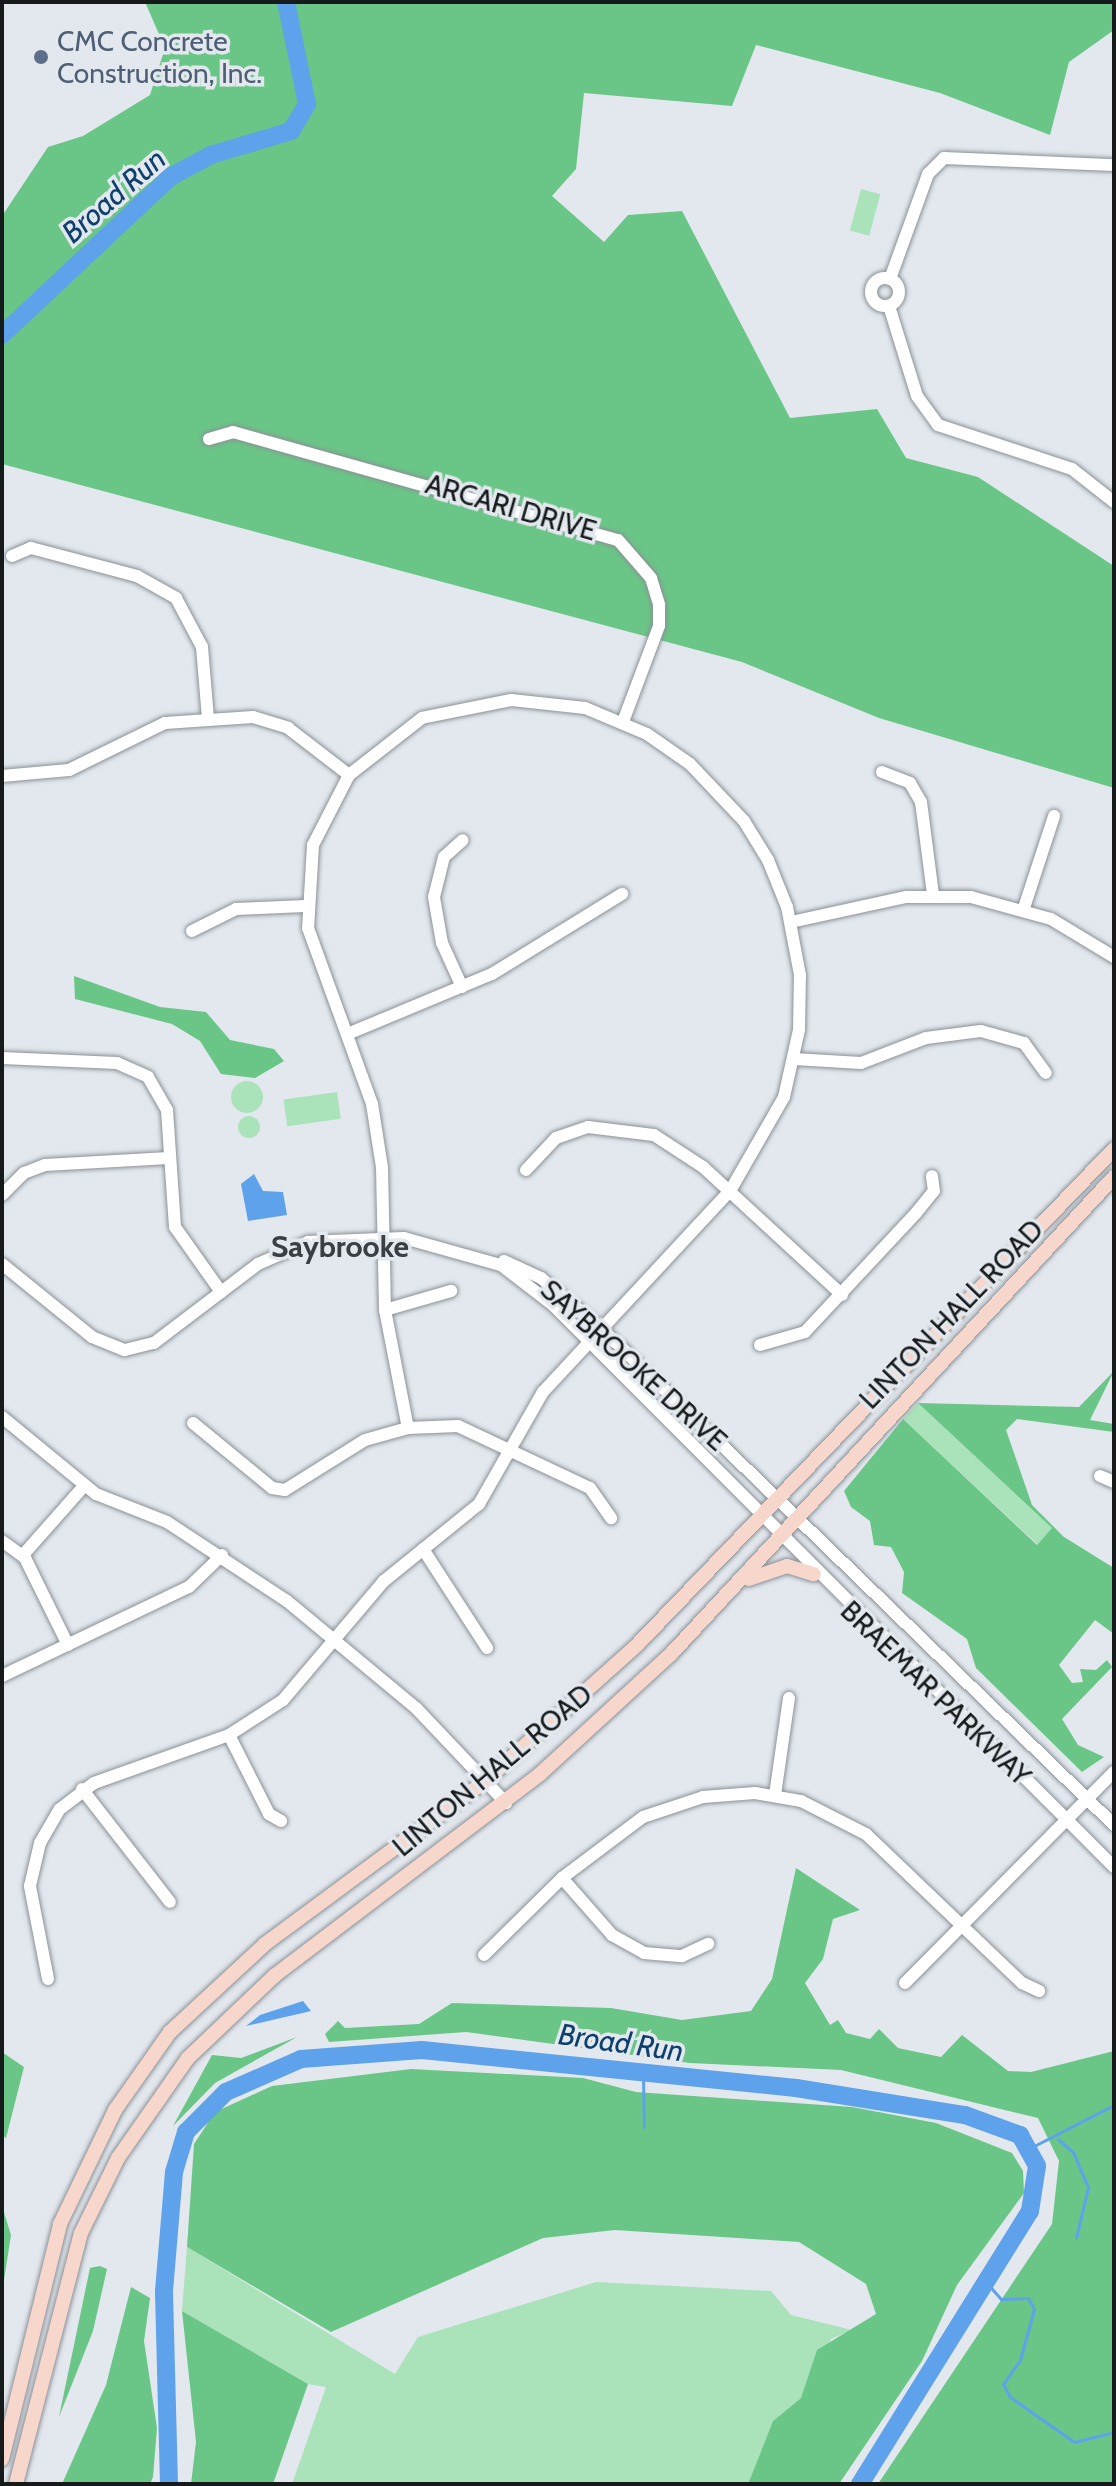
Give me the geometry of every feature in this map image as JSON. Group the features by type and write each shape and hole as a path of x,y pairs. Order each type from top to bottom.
{"main road":[{"name":"LINTON HALL ROAD","path":"2,2459 60,2224 146,2063 247,1960 485,1781 637,1645 1114,1149"},
{"name":"LINTON HALL ROAD","path":"16,2484 81,2233 157,2099 238,2006 506,1803 742,1582 1114,1177"},
{"path":"742,1582 779,1567 814,1574"}],"street":[{"path":"889,306 875,303 871,290 890,279 928,174 944,158 1114,165"},
{"path":"889,306 899,293 890,279"},
{"path":"889,306 917,396 938,425 1072,469 1114,502"},
{"name":"ARCARI DRIVE","path":"209,439 233,432 618,540 651,578 659,605 652,650 623,722"},
{"path":"12,556 31,548 137,576 176,598 202,647 208,718"},
{"path":"48,1979 31,1877 49,1822 82,1789 229,1735 283,1700 384,1581 479,1504 514,1449 543,1392 730,1191 770,1127 794,1059 801,1004 791,922 768,860 726,799 667,747 623,722 536,701 455,707 402,729 349,775 320,823 305,906 318,966 350,1033 375,1119 384,1236 385,1310 408,1428"},
{"path":"2,776 53,775 144,730 208,718 273,722 349,775"},
{"path":"882,772 910,783 921,802 933,895"},
{"path":"1024,908 1054,816"},
{"path":"462,987 442,943 434,897 444,857 463,840"},
{"path":"350,1033 462,987 525,957 622,894"},
{"path":"791,922 933,895 1024,908 1114,957"},
{"path":"192,931 236,909 305,906"},
{"path":"794,1059 861,1063 926,1038 981,1031 1024,1043 1046,1073"},
{"path":"2,1058 117,1063 141,1072 164,1099 175,1227 221,1292"},
{"path":"526,1170 556,1138 621,1126 667,1142 730,1191 842,1295"},
{"path":"2,1195 24,1173 45,1165 169,1158"},
{"path":"760,1345 796,1337 842,1295 934,1191 932,1176"},
{"name":"SAYBROOKE DRIVE","path":"2,1264 92,1337 120,1350 154,1343 221,1292 308,1242 384,1236 478,1255 541,1278 602,1329 778,1496"},
{"name":"SAYBROOKE DRIVE","path":"478,1255 530,1285 759,1519"},
{"path":"385,1310 451,1291"},
{"path":"2,1417 84,1486 222,1555 335,1640 416,1708 506,1803"},
{"path":"193,1423 272,1488 285,1490 344,1450 408,1428 458,1426 514,1449 597,1493 611,1518"},
{"path":"1100,1476 1114,1482"},
{"path":"23,1555 84,1486"},
{"name":"BRAEMAR PARKWAY","path":"778,1496 1114,1825"},
{"name":"BRAEMAR PARKWAY","path":"759,1519 1114,1867"},
{"path":"2,1541 23,1555 68,1645"},
{"path":"423,1549 487,1648"},
{"path":"2,1676 189,1587 222,1555"},
{"path":"775,1795 789,1698"},
{"path":"229,1735 269,1814 281,1821"},
{"path":"905,1983 1114,1772"},
{"path":"82,1789 170,1902"},
{"path":"484,1955 562,1878 664,1808 734,1793 775,1795 826,1811 866,1834 962,1925 1039,1991"},
{"path":"562,1878 603,1926 636,1949 670,1958 708,1944"}],"green space":[{"path":"145,2 1114,2 1114,30 1069,62 1050,135 940,93 756,45 732,106 584,93 576,169 552,196 604,242 628,215 682,211 790,418 877,409 906,458 978,477 1114,566 1114,788 879,718 742,662 2,464 2,216 48,147 83,136 150,95 165,48"},
{"path":"861,189 880,194 869,236 850,231"},
{"path":"74,976 160,1007 206,1012 230,1040 274,1049 284,1061 255,1078 221,1074 200,1041 172,1024 75,999"},
{"path":"247,1081 258,1086 263,1097 258,1108 247,1113 236,1108 231,1097 236,1086"},
{"path":"337,1092 341,1119 287,1126 284,1100"},
{"path":"245,1116 253,1116 260,1127 253,1138 245,1138 238,1131 238,1123"},
{"path":"1114,1371 1090,1420 1114,1424 1114,1432 1017,1419 1006,1430 1032,1505 1064,1537 1114,1568 1114,1634 1095,1620 1059,1665 1072,1683 1083,1682 1080,1669 1096,1670 1107,1660 1112,1667 1062,1719 1078,1745 1104,1757 1082,1772 976,1668 967,1639 902,1593 904,1572 891,1547 874,1545 870,1521 851,1507 844,1491 903,1419 1037,1545 1052,1528 918,1403 1079,1407"},
{"path":"918,1403 1053,1528 1038,1545 903,1419"},
{"path":"796,1868 860,1910 833,1919 823,1959 805,1983 830,2025 838,2020 846,2033 870,2039 879,2029 898,2048 941,2057 962,2035 1008,2071 1031,2072 1114,2051 1114,2484 878,2484 1052,2224 1059,2161 1038,2118 841,2070 690,2063 466,2032 329,2042 325,2034 338,2021 345,2028 419,2024 452,2003 611,2008 682,2020 751,2011 772,1979"},
{"path":"297,2037 215,2083 173,2126 212,2055 241,2058"},
{"path":"2,2052 24,2067 6,2138 2,2135"},
{"path":"411,2069 583,2078 636,2092 852,2107 936,2123 1012,2153 1023,2171 1024,2193 957,2285 922,2361 839,2484 748,2484 773,2421 801,2398 817,2350 876,2314 866,2284 799,2242 615,2230 543,2238 331,2332 187,2247 194,2144 215,2112 272,2086"},
{"path":"2,2206 11,2235 2,2293"},
{"path":"187,2247 395,2374 418,2337 596,2282 771,2291 791,2315 852,2330 831,2339 801,2398 773,2421 748,2484 292,2484 326,2387 308,2384 182,2311"},
{"path":"100,2266 107,2269 93,2331 59,2417 90,2268"},
{"path":"131,2287 150,2298 144,2341 157,2428 153,2477 150,2484 62,2484 106,2385"},
{"path":"182,2311 308,2384 273,2484 191,2484 196,2442"}],"water":[{"path":"254,1174 263,1191 283,1192 287,1215 248,1221 241,1184"},
{"path":"303,2001 311,2011 246,2026 260,2015"}],"waterway":[{"name":"Broad Run","path":"2,335 170,177 211,155 291,131 307,104 286,2"},
{"name":"Broad Run","path":"169,2484 164,2291 174,2172 186,2132 226,2092 301,2059 422,2050 796,2088 965,2115 1020,2135 1037,2166 1030,2211 860,2484"},
{"path":"643,2077 644,2127"},
{"path":"1030,2148 1114,2105"},
{"path":"1058,2139 1073,2152 1088,2188 1076,2238"},
{"path":"986,2282 1001,2299 1028,2298 1034,2309 1020,2360 1003,2384 1010,2397 1074,2442 1114,2432"}],"place":[{"name":"CMC Concrete Construction, Inc.","path":"41,57"}],"district":[{"name":"Saybrooke","path":"340,1247"}]}
